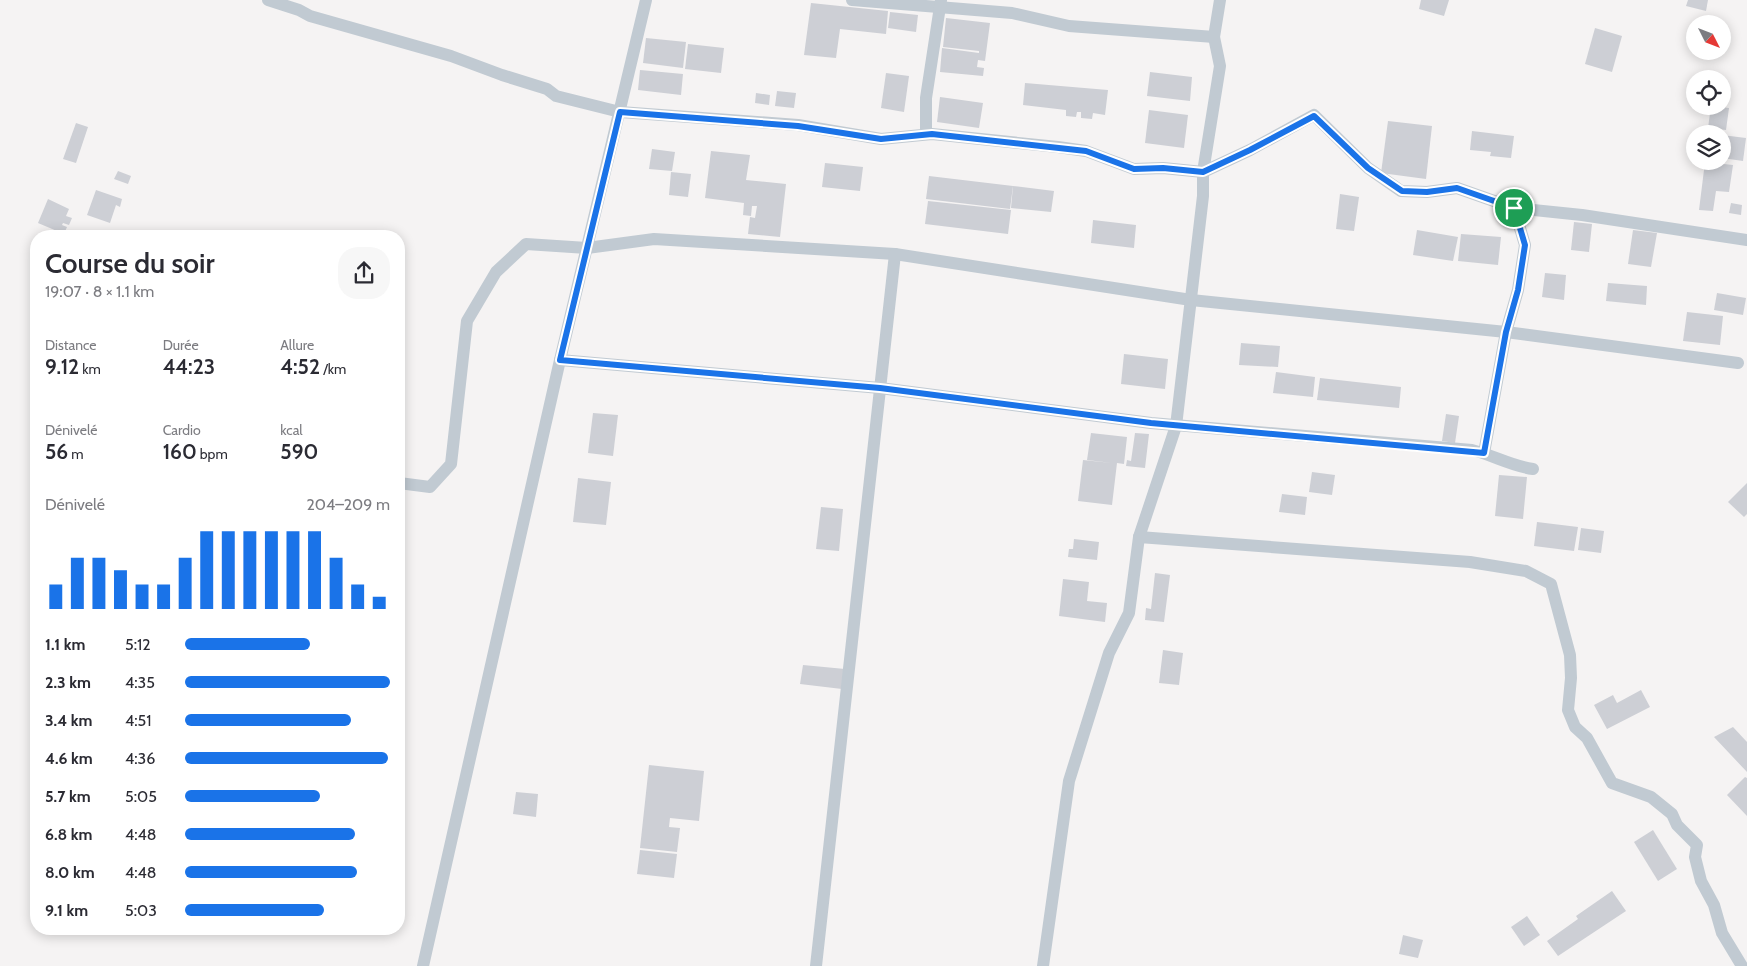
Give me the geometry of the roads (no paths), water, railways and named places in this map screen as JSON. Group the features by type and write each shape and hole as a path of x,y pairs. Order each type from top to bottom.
{"street":[{"path":"268,0 299,10 310,16 451,56 502,76 547,89 556,96 620,112 798,126 881,139 926,134 1086,151 1134,169 1163,168 1203,172 1250,150 1314,116 1368,168 1402,191 1427,192 1457,188 1514,208 1582,215 1747,240"},
{"path":"423,966 560,360 646,0"},
{"path":"852,0 940,3 1012,13 1069,26 1214,37"},
{"path":"1043,966 1069,781 1109,653 1128,613 1138,537 1176,426 1203,196 1203,172 1220,66 1214,37 1220,0"},
{"path":"926,134 926,98 940,3"},
{"path":"1484,453 1506,332 1518,290 1525,245 1514,208"},
{"path":"405,484 430,487 451,464 467,321 496,272 526,244 587,248 654,239 895,254 1191,300 1506,332 1738,363"},
{"path":"816,966 895,254"},
{"path":"560,360 880,388 1176,426 1484,453 1517,467 1533,469"},
{"path":"1138,537 1470,562 1526,571 1550,584 1570,655 1571,678 1568,710 1575,727 1587,738 1612,783 1650,797 1672,814 1677,825 1697,845 1695,857 1701,881 1714,905 1722,933 1742,966"}]}
